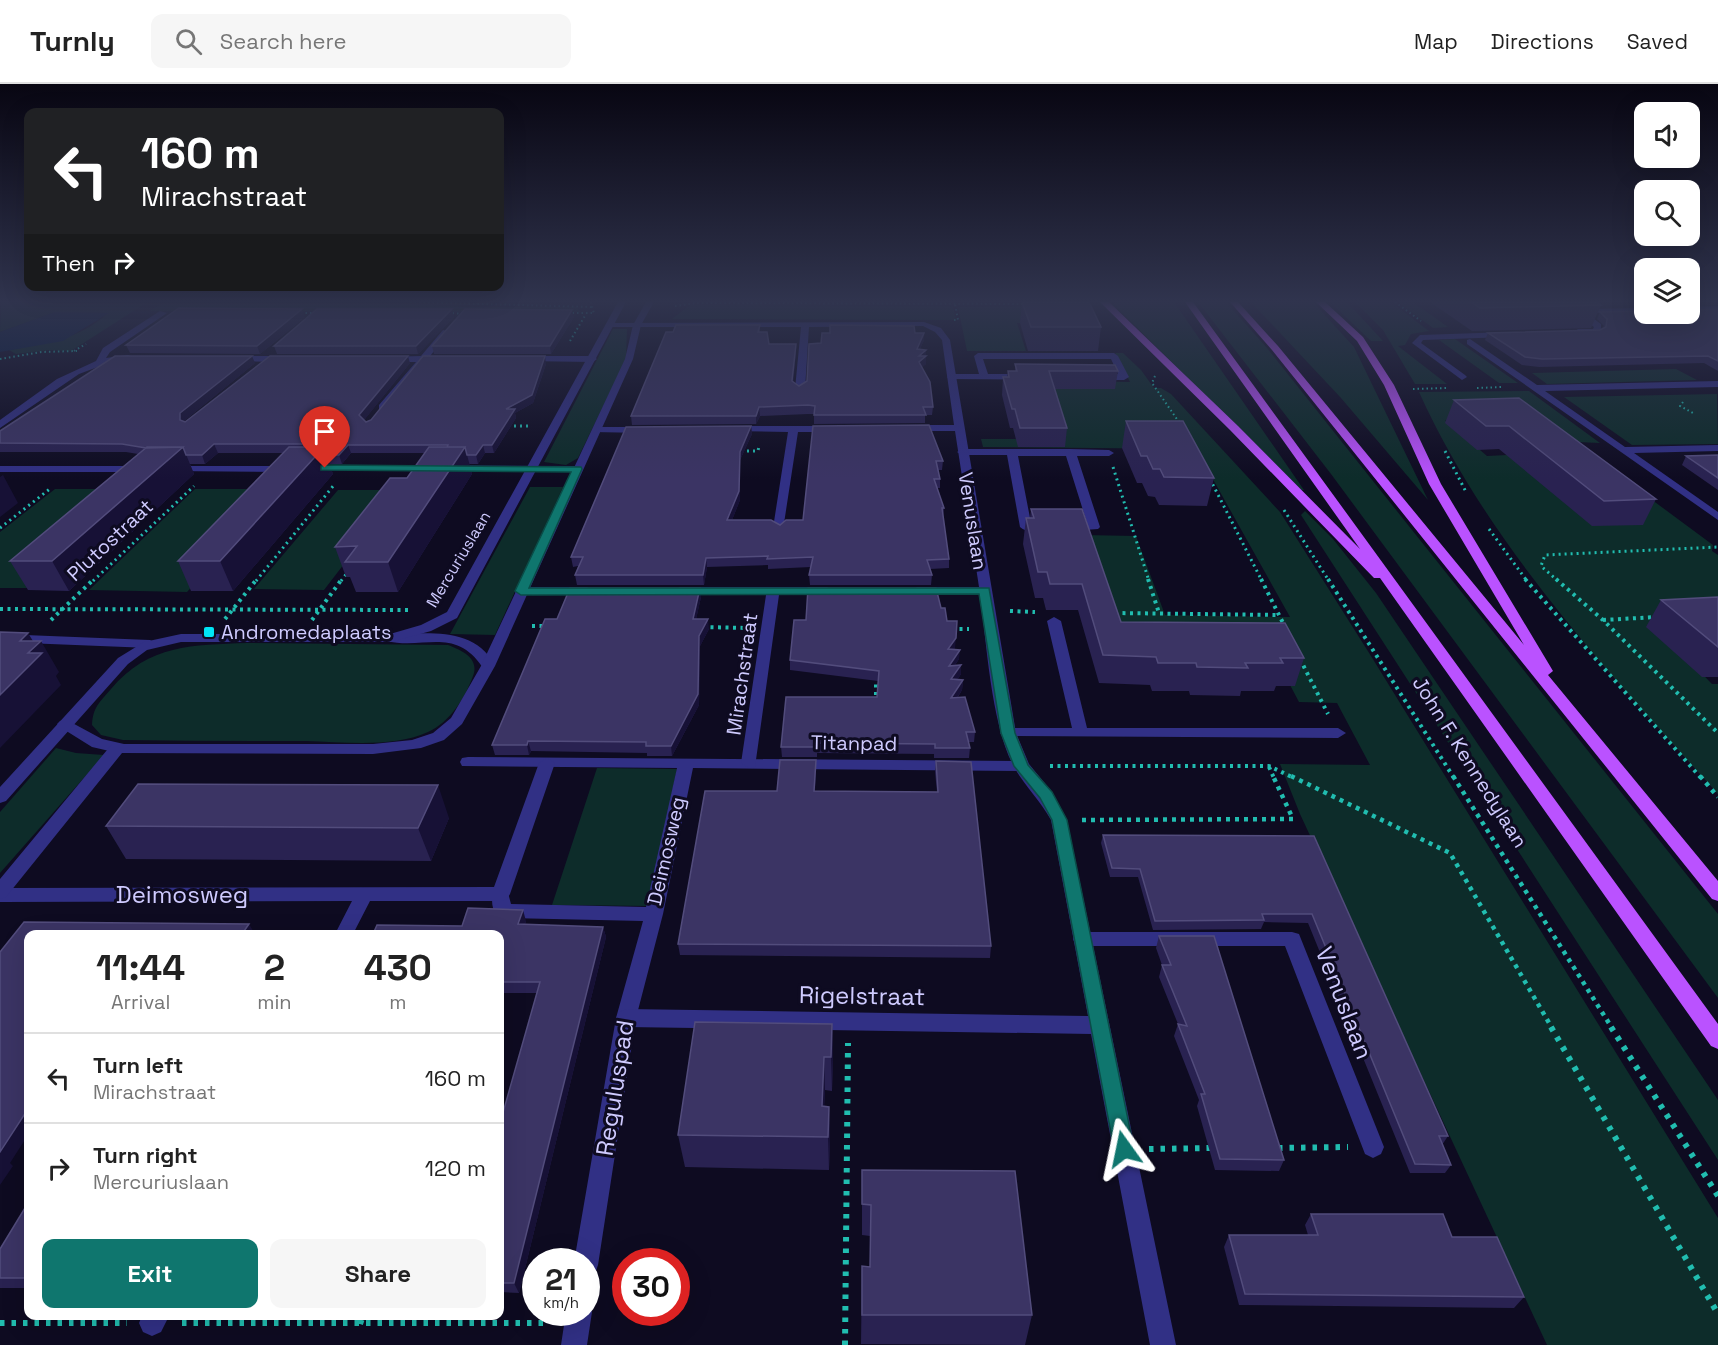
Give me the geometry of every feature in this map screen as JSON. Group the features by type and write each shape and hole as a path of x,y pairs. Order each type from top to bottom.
{"main road":[{"path":"1163,361 1407,602"},
{"name":"John F. Kennedylaan","path":"1233,361 1718,1040"},
{"path":"1285,361 1718,894"},
{"path":"1374,361 1435,484 1534,648 1557,695"}],"street":[{"path":"0,425 83,368 100,361"},
{"path":"256,369 263,361"},
{"path":"374,417 420,361"},
{"name":"Mercuriuslaan","path":"391,638 426,628 455,612 592,361"},
{"path":"65,724 97,743 118,747 373,749 410,746 431,740 448,731 460,719 488,665 628,361"},
{"path":"800,389 802,361"},
{"name":"Venuslaan","path":"949,361 1008,733 1022,766 1046,796 1059,820 1163,1345"},
{"path":"979,361 984,377"},
{"path":"952,378 1124,377 1116,361"},
{"path":"1439,361 1462,377"},
{"path":"1497,361 1718,517"},
{"path":"1536,388 1717,385"},
{"path":"900,428 959,428"},
{"path":"718,429 841,429"},
{"path":"779,528 793,429"},
{"path":"597,430 662,430"},
{"path":"1623,450 1718,447"},
{"name":"Venuslaan","path":"962,452 1109,453"},
{"path":"1012,452 1026,526 1094,527 1070,452"},
{"name":"Plutostraat","path":"0,469 578,469"},
{"path":"521,591 607,591"},
{"name":"Mirachstraat","path":"665,591 844,591"},
{"name":"Mirachstraat","path":"748,763 773,591"},
{"path":"902,591 984,591"},
{"path":"1049,617 1081,733"},
{"path":"0,638 150,644"},
{"name":"Mercuriuslaan","path":"0,796 131,653 150,644 181,638 391,638 463,643 481,652 488,665"},
{"path":"1008,733 1338,733"},
{"path":"0,894 118,747"},
{"path":"468,762 686,764"},
{"path":"501,894 547,763"},
{"name":"Titanpad","path":"686,764 1022,766"},
{"name":"Deimosweg","path":"0,894 363,896 501,894 503,911 654,914 686,764"},
{"path":"346,930 363,896"},
{"name":"Reguluspad","path":"589,1248 626,1018 654,914"},
{"name":"Venuslaan","path":"1082,939 1292,939 1373,1147"},
{"name":"Rigelstraat","path":"626,1018 1098,1025"}],"path":[{"path":"1164,381 1156,372 1152,383 1182,427"},
{"path":"507,426 528,426"},
{"path":"737,451 758,451 763,429"},
{"path":"1442,445 1469,497"},
{"path":"1109,453 1159,614"},
{"path":"219,627 347,468"},
{"name":"Plutostraat","path":"32,638 213,469"},
{"path":"0,528 74,470"},
{"path":"1209,478 1284,626"},
{"name":"John F. Kennedylaan","path":"1282,508 1718,1196"},
{"path":"1487,526 1512,564 1718,797"},
{"path":"1718,546 1545,555 1540,566 1603,620 1718,733"},
{"path":"1711,547 1718,552"},
{"path":"306,628 348,572"},
{"path":"0,609 455,612"},
{"path":"988,611 1049,617"},
{"path":"1114,613 1279,615"},
{"path":"1603,620 1660,617"},
{"path":"1300,658 1338,733"},
{"path":"876,670 876,712"},
{"path":"1022,766 1269,766 1450,853 1718,1314"},
{"path":"1059,820 1293,819 1269,766"},
{"path":"845,1345 849,1021"},
{"path":"1266,1148 1373,1147"},
{"path":"1124,1149 1219,1148"},
{"path":"0,1323 116,1320"},
{"path":"195,1320 577,1327"},
{"path":"360,1324 362,1320"}],"green space":[{"path":"596,361 625,361 578,458 566,465 544,462"},
{"path":"1119,361 1131,361 1154,388 1161,388 1171,394 1280,512 1718,1218 1718,1345 1547,1345 1300,814 1280,764 1370,765 1337,703 1299,702 1271,649 1119,647 1083,535 1136,536 1165,615 1290,617 1196,449 983,447 981,439 1064,439 1047,389 1067,381 1130,382"},
{"path":"1170,361 1215,361 1304,490 1301,490"},
{"path":"1244,361 1277,361 1718,914 1718,998 1331,474"},
{"path":"1306,361 1361,361 1428,500"},
{"path":"1401,361 1417,361 1447,384 1415,384"},
{"path":"1468,361 1486,361 1518,383 1499,383"},
{"path":"1676,369 1697,380 1547,384 1532,373"},
{"path":"1529,391 1600,443 1577,442 1544,418 1445,420 1487,456 1507,455 1613,471 1713,545 1712,551 1718,555 1718,639 1670,641 1712,684 1718,684 1718,794 1593,653 1514,553 1447,448 1419,392"},
{"path":"1717,394 1718,444 1632,445 1564,397"},
{"path":"530,487 563,487 495,635 450,634"},
{"path":"55,489 140,489 28,588 0,588 0,532"},
{"path":"195,489 282,489 187,592 89,590"},
{"path":"338,490 401,490 324,590 254,589"},
{"path":"1305,511 1333,539 1376,593 1718,1100 1718,1160 1301,515"},
{"path":"247,643 448,645 468,656 474,664 474,670 470,684 450,716 428,732 400,740 368,743 123,740 101,735 92,725 95,709 111,689 126,674 156,655 190,647"},
{"path":"56,748 76,753 104,755 0,873 0,812"},
{"path":"597,768 677,769 648,906 552,905"}],"building":[{"path":"108,361 246,361 180,413 180,420 185,422 264,361 404,361 359,415 366,422 371,420 419,361 543,361 532,395 506,409 515,409 492,445 483,445 476,455 467,455 465,447 447,447 448,445 348,445 339,455 326,455 324,447 312,447 315,444 214,444 202,455 186,455 183,447 146,448 122,444 0,443 0,431"},
{"path":"654,361 794,361 792,381 799,386 807,381 808,361 920,361 930,382 933,407 923,407 926,415 814,415 815,406 808,405 759,407 756,416 631,416"},
{"path":"1015,364 1115,365 1118,371 1049,371 1067,428 1020,428 1003,377 1009,377 1008,371 1017,371"},
{"path":"1519,398 1656,499 1604,501 1509,426 1486,426 1454,400"},
{"path":"1126,421 1183,421 1214,478 1164,477 1160,469 1153,469 1147,456 1141,456"},
{"path":"929,425 943,461 936,461 940,479 934,479 944,508 942,508 949,559 927,560 932,575 809,575 813,557 767,559 768,556 706,558 703,575 575,575 583,557 571,557 626,427 751,426 740,452 739,491 727,520 771,520 780,525 786,520 803,520 813,426"},
{"path":"147,447 183,447 52,561 10,561"},
{"path":"289,447 324,447 220,561 178,561"},
{"path":"429,447 465,447 388,562 345,562 357,546 335,547 390,478 407,478"},
{"path":"1718,455 1718,478 1686,456"},
{"path":"1031,509 1082,509 1121,622 1285,623 1304,658 1280,658 1283,663 1245,663 1248,668 1197,667 1196,663 1158,663 1156,657 1103,655 1082,584 1050,584 1047,572 1038,572 1026,518 1034,518"},
{"path":"570,588 700,588 693,619 708,619 699,636 698,694 671,746 646,746 646,742 528,741 527,745 492,745 545,619 557,619"},
{"path":"808,588 936,588 941,608 945,608 947,621 957,621 956,638 948,649 960,650 949,666 961,665 951,679 963,680 951,698 965,697 975,732 966,732 970,748 935,748 935,744 817,743 817,747 781,747 786,697 877,697 879,671 790,660 794,620 806,620"},
{"path":"1718,597 1718,647 1661,600"},
{"path":"0,632 28,633 20,641 41,641 28,653 42,653 0,695"},
{"path":"780,760 816,760 814,791 938,792 936,761 971,762 991,946 678,944 705,791 777,791"},
{"path":"138,784 438,785 418,828 106,826"},
{"path":"1103,835 1314,836 1448,1136 1439,1136 1451,1165 1415,1164 1312,914 1262,914 1264,920 1155,921 1140,869 1112,868"},
{"path":"468,908 523,910 518,924 603,927 514,1283 504,1283 504,1109 540,982 504,982 504,930 375,930 377,925 462,926"},
{"path":"24,922 249,924 245,930 24,930 24,1115 0,1152 0,952"},
{"path":"1159,936 1214,936 1284,1160 1220,1159 1201,1094 1205,1094 1178,1024 1187,1026 1162,965 1171,965"},
{"path":"695,1022 832,1024 831,1057 824,1057 822,1106 829,1107 828,1137 678,1135"},
{"path":"862,1170 1015,1171 1032,1315 862,1315 862,1266 870,1267 871,1205 862,1204"},
{"path":"24,1210 24,1278 0,1278 0,1249"},
{"path":"1311,1214 1443,1214 1452,1237 1497,1237 1524,1297 1245,1294 1229,1235 1318,1235"}],"place":[{"name":"Andromedaplaats","path":"209,632"}],"route":[{"path":"325,468 578,469 521,591 984,591 1008,733 1022,766 1046,796 1059,820 1124,1149"}]}
